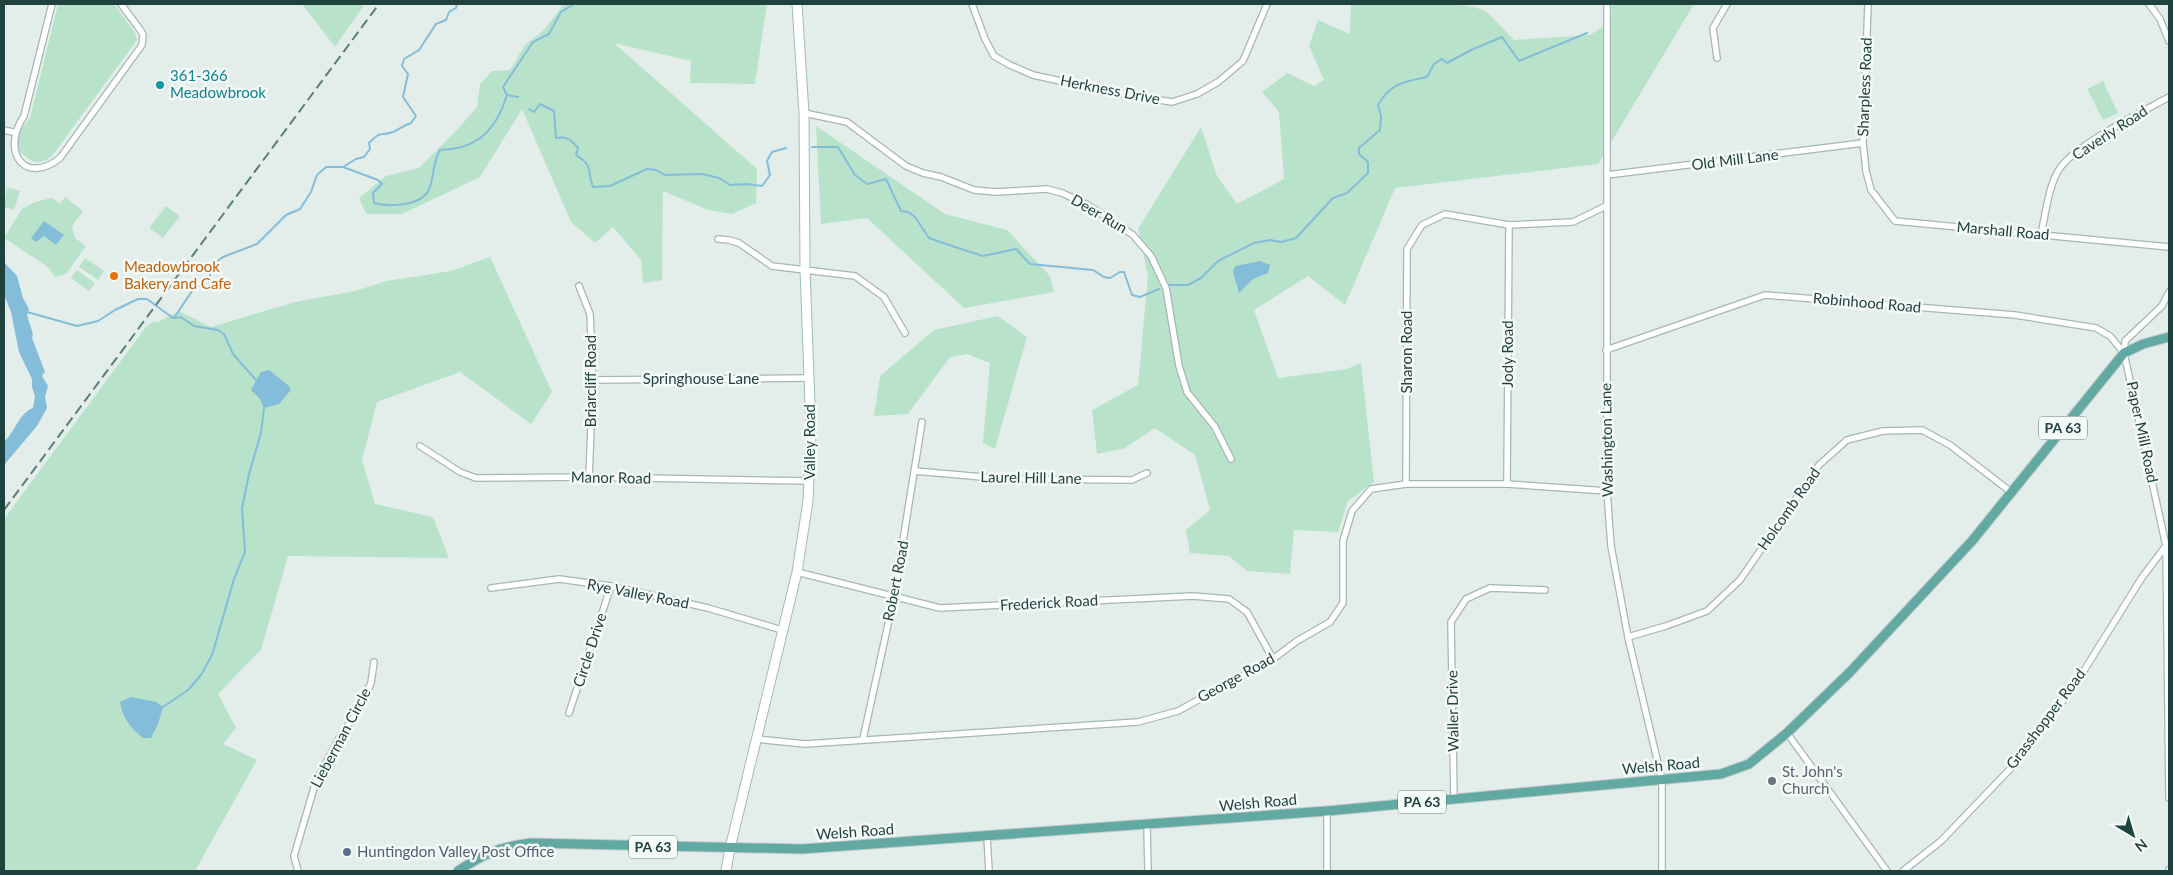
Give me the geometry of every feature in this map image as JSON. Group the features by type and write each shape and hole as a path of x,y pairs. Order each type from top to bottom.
{"main road":[{"name":"Valley Road","path":"726,871 796,572 806,523 810,481 811,432 805,269 804,113 798,4"},
{"name":"PA 63","path":"2011,492 2124,353 2143,344 2169,337"},
{"name":"Welsh Road","path":"458,871 490,851 531,843 802,849 1327,811 1721,774 1749,764 1787,733 1830,693 1972,541 2011,492"}],"street":[{"path":"52,4 24,116 13,132 11,146 19,162 37,169 50,166 60,158 142,45 141,31 121,4"},
{"name":"Herkness Drive","path":"972,4 985,39 994,56 1010,65 1033,75 1116,93 1172,102 1197,94 1218,82 1243,61 1267,4"},
{"name":"Washington Lane","path":"1607,4 1606,491 1611,546 1628,637 1662,780 1662,871"},
{"path":"1717,58 1713,28 1727,4"},
{"name":"Sharpless Road","path":"1866,171 1863,143 1868,4"},
{"path":"2148,4 2160,19 2169,42"},
{"name":"Caverly Road","path":"2041,234 2052,187 2060,168 2073,155 2120,124 2169,97"},
{"name":"Deer Run","path":"804,113 847,122 906,166 923,174 941,177 974,190 996,192 1047,189 1062,193 1088,206 1133,234 1152,256 1166,288 1179,366 1187,392 1215,427 1231,459"},
{"path":"4,130 13,132"},
{"name":"Old Mill Lane","path":"1608,175 1863,143"},
{"name":"Marshall Road","path":"1866,171 1872,190 1895,220 2169,247"},
{"path":"1509,225 1572,222 1606,206"},
{"name":"Sharon Road","path":"1406,484 1407,249 1422,225 1445,214 1509,225"},
{"name":"Jody Road","path":"1507,484 1509,225"},
{"path":"718,240 729,240 739,243 772,266 855,276 884,297 905,333"},
{"name":"Briarcliff Road","path":"579,286 590,314 593,380 589,477"},
{"path":"2124,353 2125,341 2162,306 2169,292"},
{"name":"Robinhood Road","path":"1606,350 1765,295 2015,314 2096,328 2110,336 2124,353"},
{"name":"Paper Mill Road","path":"2124,353 2166,546 2169,798"},
{"name":"Springhouse Lane","path":"593,380 809,378"},
{"name":"Robert Road","path":"864,739 894,598 922,422"},
{"name":"Holcomb Road","path":"1628,637 1707,611 1740,580 1819,465 1847,440 1883,431 1922,430 1950,445 2011,492"},
{"name":"Manor Road","path":"420,446 460,472 476,478 589,477 810,481"},
{"name":"Laurel Hill Lane","path":"915,471 1004,479 1132,480 1147,473"},
{"name":"George Road","path":"756,739 805,744 1138,722 1178,711 1273,659 1297,641 1330,622 1343,603 1344,541 1352,511 1371,490 1406,484 1507,484 1606,491"},
{"name":"Grasshopper Road","path":"1903,871 1941,841 2012,767 2075,685 2141,579 2166,546"},
{"name":"Frederick Road","path":"796,572 940,608 1194,596 1228,599 1247,612 1273,659"},
{"name":"Rye Valley Road","path":"491,588 559,579 611,586 708,608 782,630"},
{"name":"Circle Drive","path":"568,713 611,586"},
{"name":"Waller Drive","path":"1454,799 1451,622 1466,599 1490,588 1545,590"},
{"name":"Lieberman Circle","path":"298,871 294,856 316,781 341,735 358,710 371,683 374,662"},
{"path":"1787,733 1886,871"},
{"path":"1326,871 1327,811"},
{"path":"1147,825 1148,871"},
{"path":"988,837 989,871"}],"green space":[{"path":"1399,3 1472,7 1487,12 1514,40 1590,35 1611,21 1612,4 1694,4 1598,164 1395,188 1345,305 1308,276 1254,310 1278,378 1347,369 1361,363 1374,482 1348,501 1338,532 1294,530 1290,574 1247,571 1229,556 1190,553 1186,530 1210,510 1195,455 1155,428 1125,448 1097,454 1092,410 1138,385 1148,276 1138,229 1201,127 1217,176 1237,204 1284,179 1279,112 1262,92 1287,73 1314,86 1324,80 1309,46 1318,20 1350,34 1351,4"},
{"path":"58,4 114,4 135,33 137,40 55,152 45,161 35,162 26,157 17,148 18,134 30,118"},
{"path":"302,4 365,4 335,47"},
{"path":"564,4 767,4 755,84 690,83 691,61 614,43 757,169 756,203 732,214 708,210 663,191 662,280 643,283 641,260 613,227 595,243 571,222 522,109 480,177 402,214 366,214 359,198 386,176 419,168 477,107 480,84 492,71 510,70 525,45 544,30"},
{"path":"2103,81 2118,113 2103,120 2087,89"},
{"path":"816,126 945,214 1007,230 1050,276 1054,292 964,308 867,218 821,224"},
{"path":"7,187 20,191 14,210 4,207"},
{"path":"65,197 83,211 72,226 75,238 86,246 66,274 55,277 48,267 4,238 22,209 35,202 52,198 60,204"},
{"path":"166,206 180,216 163,238 149,228"},
{"path":"490,257 552,392 531,424 460,372 377,402 362,460 375,504 433,517 449,558 288,556 261,650 218,694 236,728 223,744 257,760 195,871 4,871 4,519 146,327 152,322 158,322 179,311 211,327 295,302 355,291 386,281 451,271"},
{"path":"85,258 104,271 98,280 79,267"},
{"path":"77,270 95,283 89,291 71,278"},
{"path":"998,316 1027,337 995,449 983,443 990,363 967,354 950,357 908,414 874,416 880,376 934,330"}],"water":[{"path":"44,221 64,235 56,245 44,236 36,242 31,238"},
{"path":"1260,261 1270,265 1268,273 1253,279 1239,293 1233,272 1235,266"},
{"path":"4,262 17,276 23,298 29,309 27,315 33,334 32,338 45,372 42,376 48,386 45,397 47,408 37,426 4,465 4,442 24,414 33,408 35,396 32,379 19,352 11,312 4,295"},
{"path":"269,370 289,386 291,390 279,404 264,408 260,399 251,390 261,372"},
{"path":"131,697 156,702 163,707 151,738 143,738 125,718 120,702"}],"waterway":[{"path":"343,167 356,159 364,157 370,149 369,143 377,136 393,132 411,123 416,116 403,97 408,74 402,66 404,59 419,50 436,24 446,20 449,12 456,8 457,4"},
{"path":"507,95 503,87 533,42 549,34 561,12 574,4"},
{"path":"1169,285 1188,285 1201,278 1218,261 1254,243 1270,240 1281,242 1296,238 1333,198 1347,193 1368,173 1368,162 1359,154 1359,148 1380,130 1381,116 1378,105 1393,88 1404,82 1427,77 1434,64 1442,59 1447,63 1502,37 1519,61 1587,33"},
{"path":"507,95 518,97"},
{"path":"174,318 192,291 210,276 210,267 223,257 257,244 286,215 300,209 311,192 317,175 326,167 343,167 378,180 382,184 373,193 374,203 395,205 418,200 428,191 432,182 435,161 440,150 465,146 484,135 497,118 507,95"},
{"path":"529,109 534,112 540,104 554,111 556,138 569,139 578,148 576,155 588,166 593,187 610,186 647,169 656,170 665,175 702,174 719,178 730,185 747,184 762,186 770,175 767,161 772,152 786,148"},
{"path":"812,147 838,147 855,175 867,184 886,179 901,211 908,212 915,217 929,238 983,256 1016,249 1030,264 1093,270 1104,277 1110,278 1120,272 1124,272 1132,295 1140,297 1159,289"},
{"path":"27,312 77,326 98,321 138,299 147,299 173,318"},
{"path":"174,318 181,317 194,326 218,330 224,334 233,354 256,380"},
{"path":"163,707 188,690 201,675 212,655 234,579 245,552 242,508 249,474 261,433 264,408"}],"railway":[{"path":"4,510 379,4"}],"place":[{"name":"361-366 Meadowbrook","path":"160,85"},
{"name":"Meadowbrook Bakery and Cafe","path":"114,276"},
{"name":"St. John's Church","path":"1772,781"},
{"name":"Huntingdon Valley Post Office","path":"347,852"}]}
